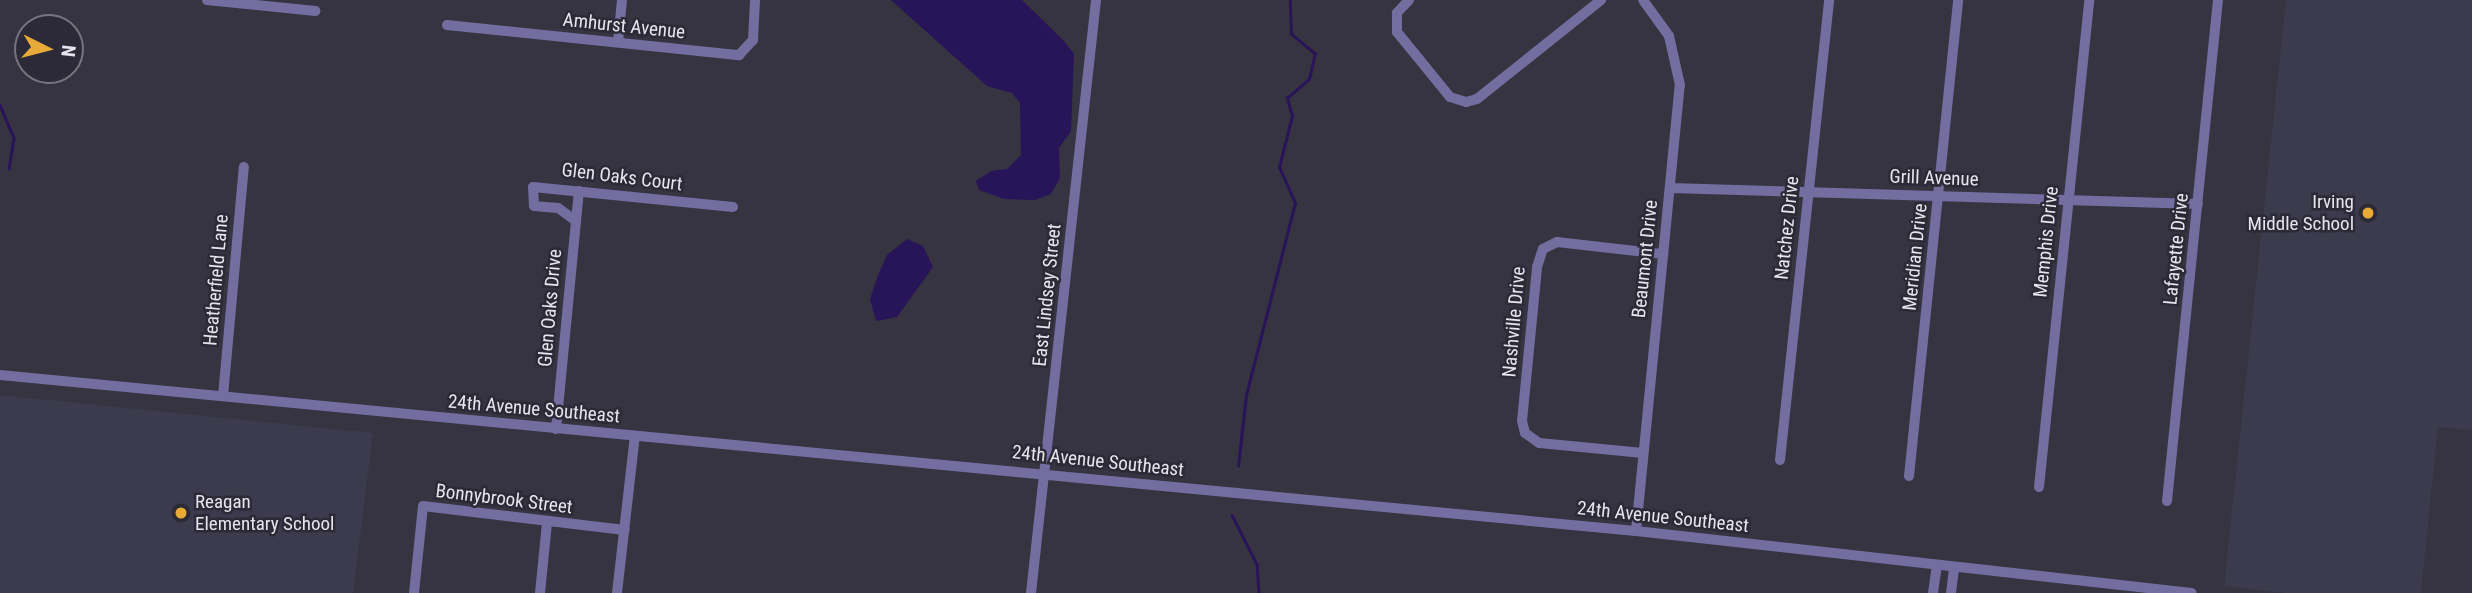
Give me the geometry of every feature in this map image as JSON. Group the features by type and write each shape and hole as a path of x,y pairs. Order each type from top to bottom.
{"street":[{"path":"206,0 315,11"},
{"path":"618,42 622,0"},
{"name":"Amhurst Avenue","path":"447,25 739,55 751,45 755,0"},
{"name":"East Lindsey Street","path":"1031,593 1096,0"},
{"path":"1409,0 1397,13 1397,32 1450,97 1466,102 1477,99 1601,0"},
{"name":"Beaumont Drive","path":"1636,531 1679,70 1669,36 1643,0"},
{"name":"Natchez Drive","path":"1780,460 1829,0"},
{"name":"Meridian Drive","path":"1909,476 1958,0"},
{"name":"Memphis Drive","path":"2039,487 2089,0"},
{"name":"Lafayette Drive","path":"2167,501 2218,0"},
{"name":"Heatherfield Lane","path":"223,396 244,167"},
{"name":"Glen Oaks Court","path":"576,221 558,208 534,206 531,191 540,185 733,207"},
{"name":"Grill Avenue","path":"1670,188 2198,204"},
{"name":"Glen Oaks Drive","path":"556,429 579,191"},
{"name":"Nashville Drive","path":"1643,453 1539,443 1528,437 1522,421 1538,260 1551,243 1663,254"},
{"name":"24th Avenue Southeast","path":"0,374 1636,531 2192,593"},
{"path":"617,593 635,436"},
{"name":"Bonnybrook Street","path":"414,593 423,506 547,523 625,530"},
{"path":"540,593 547,523"},
{"path":"1933,593 1937,565"},
{"path":"1951,593 1954,567"}],"shaded area":[{"path":"891,0 1022,0 1064,41 1074,54 1071,131 1059,148 1060,178 1051,194 1035,200 1004,199 979,190 976,181 991,171 1007,169 1021,155 1020,103 1012,93 987,86"},
{"name":"Irving Middle School","path":"2286,0 2472,0 2472,430 2438,427 2421,593 2286,593 2224,586"},
{"path":"907,239 923,246 933,267 897,317 876,321 870,299 878,275 887,255"},
{"name":"Reagan Elementary School","path":"0,395 373,433 353,593 0,593"}],"waterway":[{"path":"1238,466 1246,395 1295,203 1279,167 1292,116 1287,98 1309,79 1315,54 1291,34 1290,0"},
{"path":"0,105 14,138 9,169"},
{"path":"1232,515 1257,564 1259,593"}],"place":[{"name":"Irving Middle School","path":"2368,213"},
{"name":"Reagan Elementary School","path":"181,513"}]}
